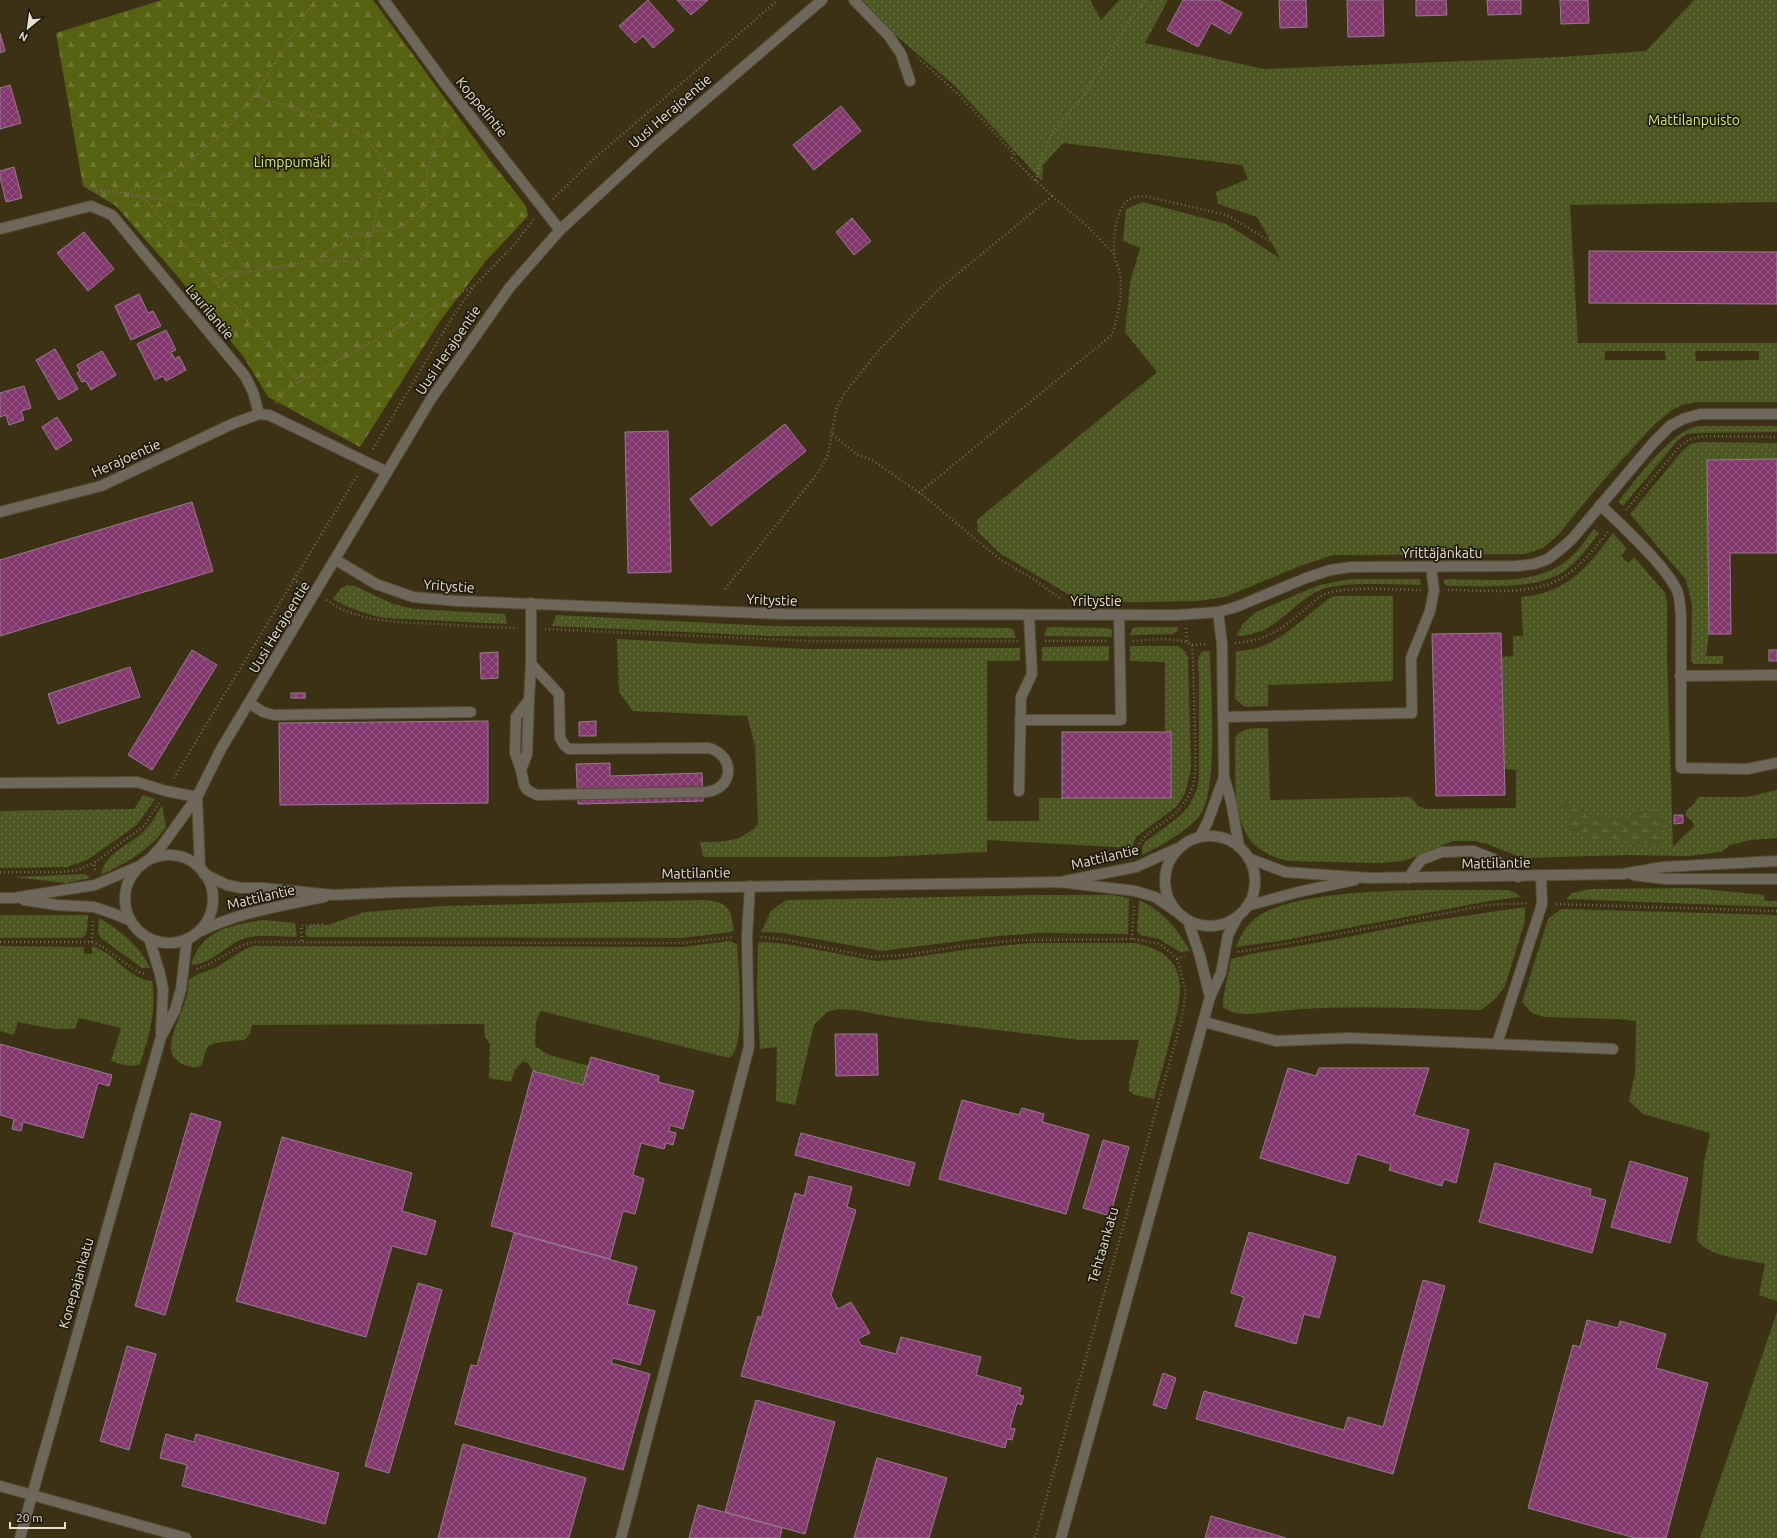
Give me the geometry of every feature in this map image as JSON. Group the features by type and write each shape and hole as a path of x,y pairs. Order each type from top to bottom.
{"street":[{"name":"Koppelintie","path":"384,0 464,108 560,230"},
{"name":"Uusi Herajoentie","path":"150,860 197,797 214,761 316,594 431,399 510,287 560,230 651,146 822,0"},
{"path":"854,0 889,36 901,54 910,81"},
{"name":"Laurilantie","path":"0,229 91,206 112,215 245,376 264,414"},
{"path":"264,414 387,472"},
{"name":"Herajoentie","path":"0,512 101,486 232,424 264,414"},
{"name":"Yrittäjänkatu","path":"1218,612 1236,607 1306,578 1330,570 1351,568 1517,566 1534,564 1548,559 1572,538 1653,443 1670,426 1683,419 1700,414 1777,414"},
{"path":"1600,505 1617,520 1669,577 1678,593 1681,615 1680,768 1747,769 1777,764"},
{"name":"Yritystie","path":"336,560 376,584 413,597 457,601 784,614 1029,616 1178,615 1218,612"},
{"path":"1224,717 1412,713 1411,658 1430,611 1434,590 1431,567"},
{"path":"521,770 527,754 532,664 530,629 531,603"},
{"path":"1218,612 1222,644 1224,777 1231,801 1239,847"},
{"path":"1020,720 1121,720 1120,615"},
{"path":"1019,791 1021,697 1032,674 1029,616"},
{"path":"529,700 516,717 515,753 524,785 527,790 537,795 712,791 723,784 728,772 728,765 721,754 709,748 574,750 565,746 560,738 559,694 532,664"},
{"path":"1680,676 1777,675"},
{"path":"249,703 263,712 274,715 471,712"},
{"path":"1200,837 1208,821 1224,777"},
{"path":"0,783 137,782 166,791 197,797"},
{"name":"Uusi Herajoentie","path":"197,797 202,871"},
{"path":"1061,1538 1210,997 1221,974 1228,935 1238,916 1247,906 1253,894 1255,882 1253,870 1248,858 1239,847 1228,840 1214,836 1200,837 1188,841 1178,848 1170,859 1166,870 1164,883 1168,898 1176,911 1188,920 1200,925 1214,926 1227,923 1238,916"},
{"name":"Mattilantie","path":"1060,882 1084,876 1110,873 1136,867 1178,848"},
{"path":"1408,878 1421,860 1442,852 1473,851 1494,859 1518,877"},
{"path":"0,898 14,898 95,885 161,856 185,858 202,871 210,885 213,898 211,910 206,922 198,932 187,939 174,943 161,942 149,938 138,931 126,910 125,898 127,886 132,875 140,866"},
{"name":"Mattilantie","path":"1248,858 1285,872 1369,878 1518,877 1623,874 1663,867 1777,861"},
{"name":"Mattilantie","path":"202,871 227,885 333,895 401,892 1060,882 1135,891 1154,897 1176,911"},
{"name":"Mattilantie","path":"1623,874 1666,880 1777,879"},
{"path":"1497,1044 1542,904 1542,876"},
{"name":"Mattilantie","path":"1247,906 1298,892 1369,878"},
{"path":"621,1538 749,1047 748,936 750,886"},
{"name":"Mattilantie","path":"198,932 217,923 236,917 333,895"},
{"path":"14,898 57,905 94,907 131,921"},
{"path":"1188,920 1200,956 1210,997"},
{"name":"Konepajankatu","path":"149,938 163,988 161,1037"},
{"name":"Konepajankatu","path":"20,1538 161,1037 175,1010 181,989 187,939"},
{"path":"1204,1022 1276,1041 1350,1038 1613,1049"},
{"path":"0,1486 186,1538"}],"path":[{"path":"128,193 186,164 221,135 254,96 315,0"},
{"path":"1036,181 1041,160 1052,133 1084,95 1130,20 1145,0"},
{"path":"912,54 959,95 1014,154 1012,158 1052,196 1087,226 1114,255"},
{"path":"216,283 231,272 252,272 316,260 361,262 373,232 377,204 389,178 379,155 364,136 319,116 254,96"},
{"path":"316,260 356,234 401,227 427,204 426,170 437,140 464,108"},
{"path":"92,191 128,193 206,207 242,264 252,272"},
{"path":"128,193 141,197 148,202 299,382"},
{"path":"725,589 817,474 828,455 836,409 844,393 879,350 937,291 1052,196"},
{"path":"919,493 1112,335 1119,311 1120,274 1114,255 1116,228 1118,216 1126,202 1133,197 1144,196 1227,215 1270,241"},
{"path":"264,414 283,393 299,382 474,286"},
{"path":"833,433 841,442 858,455 872,460 919,493 998,558 1057,595 1062,599 1062,603"},
{"path":"294,579 338,608 369,619 389,622 811,641 1177,640 1187,642 1192,645 1254,642 1268,636 1316,600 1328,593 1360,590 1526,590 1558,581 1581,563 1681,445 1689,439 1706,436 1777,437"},
{"path":"1136,867 1136,852 1138,844 1144,837 1172,817 1182,806 1192,787 1194,775 1195,738 1192,645"},
{"path":"0,872 61,872 77,870 94,863"},
{"path":"1132,939 1135,891"},
{"path":"1224,954 1323,937 1487,905 1542,904 1777,911"},
{"path":"302,941 302,926 323,924"},
{"path":"184,972 207,966 236,948 252,942 302,941 682,943 721,937 748,936 788,940 871,957 907,955 961,946 1021,940 1132,939 1160,944 1177,958 1200,956"},
{"path":"0,942 92,942 102,945 143,974 160,974"},
{"name":"Tehtaankatu","path":"1035,1538 1181,1022 1186,992 1177,958"}],"green space":[{"name":"Limppumäki","path":"162,0 373,0 490,160 526,206 528,216 485,262 440,321 360,447 268,397 243,356 179,278 116,206 83,186 56,33"},
{"name":"Mattilanpuisto","path":"863,0 1090,0 1101,20 1119,0 1168,0 1145,43 1264,69 1561,57 1646,51 1694,0 1777,0 1777,202 1570,205 1578,343 1777,343 1777,402 1696,402 1682,405 1672,410 1654,425 1600,484 1558,535 1543,548 1525,554 1333,555 1300,566 1225,597 1197,601 1083,603 1001,554 978,532 977,520 1157,372 1125,332 1130,283 1140,248 1123,241 1126,209 1143,202 1226,224 1280,258 1257,217 1218,204 1216,192 1248,179 1242,165 1063,143 1043,165 1042,181 955,86 892,32","holes":["1605,351 1665,351 1666,360 1605,360","1695,351 1759,351 1759,360 1696,361"]},
{"path":"1699,426 1777,426 1777,432 1687,434 1678,440 1623,506 1618,502 1644,469 1666,446 1677,436"},
{"path":"1700,442 1777,443 1777,459 1707,460 1709,634 1706,656 1723,656 1723,664 1694,664 1691,661 1692,604 1686,580 1630,514 1683,450 1690,444"},
{"path":"1594,529 1599,533 1582,554 1563,572 1551,578 1522,585 1507,586 1447,586 1444,583 1444,579 1493,580 1542,574 1557,567 1570,558"},
{"path":"1613,533 1627,549 1621,556 1628,563 1634,557 1665,593 1667,604 1667,657 1673,847 1694,827 1693,822 1686,816 1686,811 1694,804 1698,797 1747,797 1777,790 1777,838 1751,840 1730,845 1721,852 1688,856 1629,855 1523,858 1475,841 1453,841 1404,861 1379,863 1289,861 1268,854 1251,841 1240,819 1237,805 1235,777 1235,738 1241,732 1250,729 1268,728 1270,800 1411,797 1418,806 1426,809 1516,808 1516,770 1504,769 1502,657 1513,656 1513,636 1523,636 1521,597 1537,595 1551,590 1574,577 1585,568","holes":["1567,804 1596,817 1617,819 1660,808 1580,830 1570,831 1567,828 1569,821"]},
{"path":"1352,579 1420,579 1421,585 1357,584 1323,589 1301,602 1273,625 1250,635 1236,636 1243,624 1256,612 1319,585"},
{"path":"348,585 355,586 393,604 415,609 505,614 507,624 385,618 364,613 333,599 341,588"},
{"path":"1335,596 1393,596 1392,681 1268,685 1268,706 1245,707 1235,699 1236,651 1249,650 1274,641 1297,625 1328,599"},
{"path":"556,615 768,626 1010,628 1014,630 1015,638 767,636 552,626"},
{"path":"1136,627 1178,627 1178,631 1173,634 1130,635 1132,629"},
{"path":"1047,628 1107,628 1112,630 1112,637 1044,636"},
{"path":"617,639 807,649 1020,648 1020,661 987,661 987,821 1039,821 1039,798 1171,798 1171,732 1165,732 1165,662 1130,661 1130,646 1178,646 1184,650 1188,657 1191,769 1185,793 1177,806 1136,837 1132,848 987,840 987,852 882,857 703,857 700,842 716,842 738,838 745,835 758,824 755,745 747,716 633,711 619,692"},
{"path":"1109,646 1109,661 1042,661 1042,647"},
{"path":"1203,651 1210,651 1212,713 1211,763 1209,786 1205,805 1198,818 1193,823 1164,844 1142,855 1142,848 1145,842 1179,817 1189,806 1197,789 1199,778 1198,661 1199,656"},
{"path":"143,795 155,799 137,825 87,860 67,867 0,868 0,811 134,809"},
{"path":"1567,804 1596,817 1617,819 1660,808 1665,829 1660,844 1591,840 1580,830 1570,831 1567,828 1569,821 1565,806"},
{"path":"162,805 166,827 160,835 145,850 101,875 108,859 120,848 134,840 147,828"},
{"path":"86,874 90,878 66,883 14,877"},
{"path":"1692,888 1764,895 1765,901 1777,901 1777,907 1566,899 1572,893 1590,889"},
{"path":"1413,890 1508,890 1521,897 1489,901 1285,940 1236,947 1244,930 1252,921 1273,909 1302,900 1336,895"},
{"path":"1113,895 1129,898 1128,934 1039,933 998,936 882,951 783,933 761,932 771,911 786,900"},
{"path":"702,900 717,902 726,906 731,915 734,930 731,932 683,938 307,937 305,933 307,927 312,925 328,925 365,912 444,906"},
{"path":"1139,900 1148,904 1169,921 1190,951 1180,952 1159,939 1140,935 1137,931"},
{"path":"1525,907 1525,921 1505,986 1496,998 1481,1010 1355,1007 1243,1014 1229,1011 1223,1007 1223,999 1231,959 1417,923"},
{"path":"1561,909 1777,915 1777,1301 1759,1295 1765,1264 1718,1254 1702,1246 1697,1240 1704,1162 1710,1133 1643,1114 1629,1101 1635,1074 1636,1021 1618,1019 1544,1017 1532,1013 1522,1002 1548,919"},
{"path":"0,915 88,915 87,930 85,936 81,938 0,938"},
{"path":"99,918 129,939 141,953 150,968 142,968 101,938 98,933"},
{"path":"262,920 295,923 297,937 249,937 236,942 205,962 191,965 202,944 219,931 239,924"},
{"path":"730,941 737,944 740,986 740,1023 735,1051 729,1058 541,1011 536,1021 535,1046 549,1055 589,1066 583,1085 533,1071 528,1063 523,1061 515,1070 511,1082 489,1078 490,1044 485,1037 484,1024 252,1025 250,1034 244,1040 229,1041 209,1046 206,1050 201,1066 196,1067 185,1065 175,1059 171,1050 173,1033 187,997 189,980 198,974 215,968 244,950 254,946 683,947"},
{"path":"764,942 787,944 876,961 895,960 970,949 1030,943 1136,943 1155,949 1167,957 1175,968 1179,980 1180,993 1178,1008 1154,1099 1135,1095 1129,1091 1129,1083 1139,1040 1080,1040 892,1017 856,1010 837,1009 827,1012 814,1025 795,1105 776,1101 777,1047 760,1049 757,992 758,943"},
{"path":"0,946 84,947 84,954 92,954 92,946 108,954 136,976 152,981 154,1003 153,1013 140,1064 129,1066 111,1061 121,1028 79,1018 75,1029 53,1029 18,1022 14,1035 0,1031"},
{"path":"1777,1312 1777,1538 1700,1538"}],"building":[{"path":"648,0 674,30 653,48 643,36 635,43 619,26"},
{"path":"677,0 708,0 691,15"},
{"path":"1183,0 1219,0 1242,13 1230,34 1211,23 1198,47 1167,30"},
{"path":"1279,0 1306,0 1307,27 1280,28"},
{"path":"1347,0 1383,0 1384,36 1348,37"},
{"path":"1416,0 1446,0 1447,15 1416,16"},
{"path":"1487,0 1521,0 1521,14 1488,15"},
{"path":"1560,0 1588,0 1589,23 1561,24"},
{"path":"0,33 5,51 0,53"},
{"path":"10,85 21,123 0,129 0,88"},
{"path":"841,106 861,131 814,170 793,145"},
{"path":"14,167 22,198 6,202 0,171"},
{"path":"852,218 871,241 854,255 836,232"},
{"path":"84,232 114,269 88,291 57,253"},
{"path":"1589,251 1777,252 1777,304 1589,303"},
{"path":"139,294 148,313 153,311 161,326 131,340 115,306"},
{"path":"166,330 176,350 171,352 175,359 179,356 186,370 166,381 163,376 155,380 137,344"},
{"path":"55,349 78,389 59,400 36,360"},
{"path":"102,351 116,375 91,390 86,381 82,382 77,373 80,371 77,365"},
{"path":"24,386 31,408 21,411 24,420 9,425 6,415 0,417 0,393"},
{"path":"57,417 72,440 56,450 42,427"},
{"path":"785,424 806,451 711,526 690,499"},
{"path":"668,431 671,572 628,573 625,432"},
{"path":"1777,459 1777,553 1730,553 1731,634 1709,634 1707,460"},
{"path":"192,502 213,571 0,636 0,560"},
{"path":"1501,633 1505,795 1436,796 1432,634"},
{"path":"192,650 217,665 152,770 128,755"},
{"path":"1769,650 1777,650 1777,661 1769,661"},
{"path":"498,652 498,678 481,679 480,653"},
{"path":"130,667 140,697 58,724 48,694"},
{"path":"291,693 305,693 305,698 291,698"},
{"path":"488,721 488,803 280,805 279,723"},
{"path":"596,721 596,736 579,736 579,722"},
{"path":"1062,732 1171,732 1171,798 1062,798"},
{"path":"610,763 610,776 702,773 703,801 578,804 576,764"},
{"path":"1674,815 1683,815 1683,823 1674,824"},
{"path":"835,1034 877,1034 878,1075 836,1076"},
{"path":"0,1044 112,1075 109,1086 98,1083 83,1138 23,1122 21,1131 12,1129 14,1119 0,1115"},
{"path":"591,1057 659,1076 658,1082 694,1091 683,1129 670,1125 669,1131 676,1133 673,1145 666,1143 664,1149 641,1143 633,1175 644,1179 635,1214 623,1211 610,1259 491,1226 533,1071 583,1085"},
{"path":"1288,1068 1316,1076 1319,1068 1429,1068 1414,1115 1469,1130 1456,1183 1444,1179 1442,1186 1389,1170 1391,1164 1357,1154 1348,1184 1260,1158"},
{"path":"962,1100 1019,1115 1022,1108 1044,1114 1042,1122 1089,1135 1066,1214 939,1179"},
{"path":"191,1113 221,1122 165,1315 135,1306"},
{"path":"801,1133 915,1163 909,1186 795,1155"},
{"path":"282,1137 412,1173 402,1211 436,1221 426,1255 392,1246 366,1337 236,1301"},
{"path":"1103,1140 1129,1147 1110,1216 1083,1208"},
{"path":"1630,1161 1688,1178 1670,1243 1611,1227"},
{"path":"1495,1163 1591,1189 1590,1196 1606,1200 1592,1253 1479,1222"},
{"path":"809,1176 852,1187 847,1207 856,1210 831,1295 838,1309 851,1302 870,1333 858,1339 861,1345 896,1354 901,1337 981,1357 976,1375 1021,1388 1019,1395 1024,1396 1021,1405 1017,1403 1010,1428 1015,1429 1012,1440 1007,1439 1005,1448 741,1376 758,1316 761,1318 795,1193 804,1196"},
{"path":"1249,1232 1336,1257 1319,1318 1304,1314 1296,1344 1235,1326 1244,1297 1231,1293"},
{"path":"514,1233 637,1267 627,1304 655,1311 640,1365 613,1358 611,1363 650,1374 623,1470 455,1424 471,1365 477,1366"},
{"path":"1423,1280 1445,1286 1393,1474 1196,1419 1204,1391 1344,1430 1348,1417 1383,1427"},
{"path":"418,1283 442,1290 389,1473 365,1466"},
{"path":"1587,1320 1618,1328 1620,1321 1666,1334 1656,1368 1708,1383 1666,1538 1635,1538 1528,1508 1573,1345 1580,1347"},
{"path":"127,1346 156,1354 129,1450 100,1441"},
{"path":"1163,1373 1176,1378 1166,1409 1153,1405"},
{"path":"756,1400 835,1422 805,1534 725,1512"},
{"path":"166,1434 194,1442 196,1434 339,1473 325,1524 182,1486 187,1465 160,1458"},
{"path":"463,1444 586,1478 569,1538 438,1538"},
{"path":"877,1458 947,1478 929,1538 854,1538"},
{"path":"698,1505 782,1528 780,1538 689,1538"},
{"path":"1211,1516 1286,1538 1205,1538"}]}
